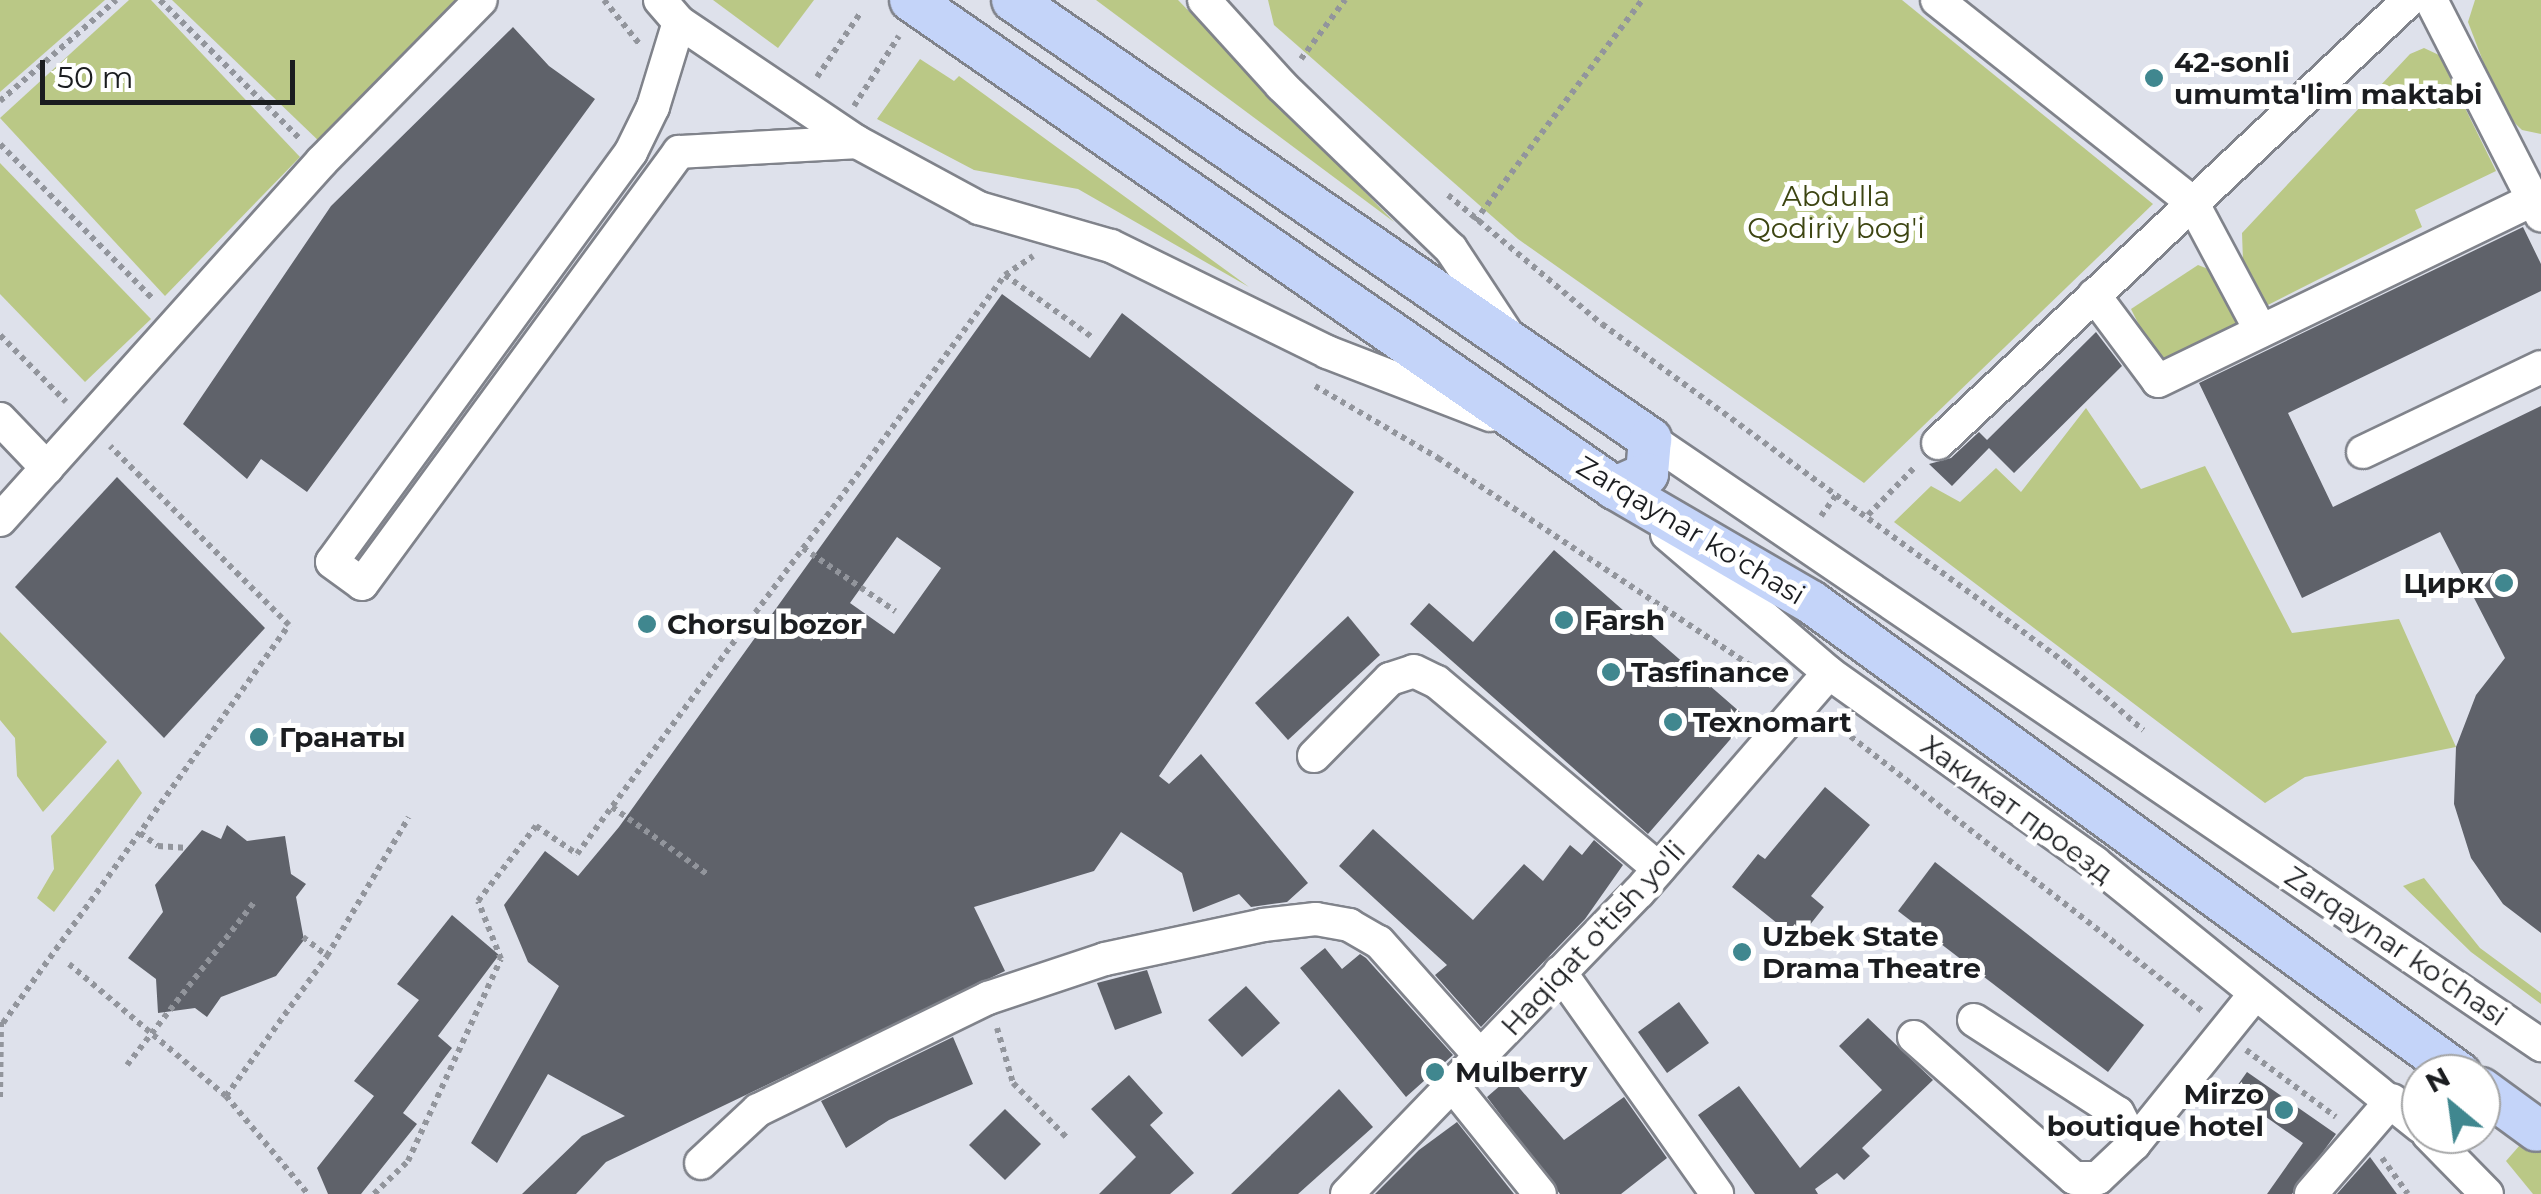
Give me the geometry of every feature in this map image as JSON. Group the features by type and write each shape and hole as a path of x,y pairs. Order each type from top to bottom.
{"main road":[{"name":"Zarqaynar ko'chasi","path":"1013,0 1650,439"},
{"name":"Zarqaynar ko'chasi","path":"905,18 1615,488 1812,602 2433,1054"},
{"path":"1615,488 1647,474 1650,439"},
{"path":"2501,1104 2537,1130"}],"street":[{"path":"0,520 180,326 322,161 482,0"},
{"path":"1204,0 1281,85 1452,249 1476,278 1513,344"},
{"path":"1937,0 2192,202 2261,331"},
{"path":"2094,295 2158,381 2538,203 2431,0"},
{"path":"1938,443 2393,5"},
{"path":"669,11 664,73 626,158 332,562 362,584 679,152 848,136"},
{"path":"669,11 848,136 979,208 1112,246 1327,352 1535,433"},
{"path":"626,158 657,181"},
{"path":"2363,452 2541,367"},
{"path":"0,420 46,468"},
{"name":"Zarqaynar ko'chasi","path":"1650,439 2541,1045"},
{"name":"Хакикат проезд","path":"1615,488 1828,673 2095,863 2401,1109"},
{"path":"1314,756 1390,678 1414,671 1437,682 1659,870"},
{"name":"Haqiqat o'tish yo'li","path":"1347,1194 1659,870 1828,673"},
{"path":"700,1163 758,1110 988,998 1105,959 1316,919 1349,925 1379,942 1482,1057"},
{"path":"1560,972 1717,1194"},
{"path":"1914,1036 2074,1178 2098,1178 2134,1144 2226,1035 2255,994"},
{"path":"1974,1020 2118,1113 2134,1144"},
{"path":"1454,1087 1540,1194"},
{"path":"2310,1194 2392,1100"},
{"path":"2448,1154 2487,1194"}],"path":[{"path":"0,100 116,0"},
{"path":"160,0 322,161"},
{"path":"604,0 664,73"},
{"path":"1281,85 1345,0"},
{"path":"1452,249 1642,0"},
{"path":"800,102 861,12"},
{"path":"848,136 905,18"},
{"path":"1291,49 1316,72"},
{"path":"0,144 180,326"},
{"path":"1432,180 1602,324 2067,664 2153,740"},
{"path":"374,1194 408,1161 500,959 478,901 536,826 577,854 1005,275 1037,253 1053,256"},
{"path":"1005,275 1092,337"},
{"path":"0,335 290,625 2,1022 0,1097"},
{"path":"1302,378 1438,458 1806,703 2169,980 2226,1035 2361,1136 2408,1194"},
{"path":"1868,515 1938,443"},
{"path":"803,548 895,612"},
{"path":"612,807 707,874"},
{"path":"226,1096 327,956 409,817"},
{"path":"140,833 158,846 188,848"},
{"path":"127,1065 256,900"},
{"path":"303,937 327,956"},
{"path":"68,964 226,1096 308,1194"},
{"path":"988,998 1012,1083 1067,1138"}],"green space":[{"path":"0,0 105,0 0,92"},
{"path":"129,0 151,0 300,157 165,296 0,118"},
{"path":"172,0 464,0 323,145"},
{"path":"713,0 814,0 778,48"},
{"path":"1096,0 1178,0 1394,222"},
{"name":"Abdulla Qodiriy bog'i","path":"1268,0 1902,0 2153,204 1864,483 1518,239 1274,25"},
{"path":"2475,0 2541,0 2541,134 2522,130 2502,111 2468,22"},
{"path":"2424,48 2439,55 2496,171 2415,210 2422,227 2266,306 2243,261 2242,233 2410,54"},
{"path":"920,59 954,81 959,76 1249,287 1078,189 974,170 877,119"},
{"path":"0,163 151,319 85,382 0,294"},
{"path":"2198,265 2216,272 2241,322 2158,363 2131,309"},
{"path":"2086,408 2141,489 2205,466 2292,633 2399,619 2456,747 2305,777 2265,803 1894,522 1931,486 1960,502 1996,468 2021,492"},
{"path":"0,632 107,742 43,812 17,776 15,738 0,720"},
{"path":"118,759 142,793 54,912 37,898 54,869 51,836"},
{"path":"2424,878 2480,948 2541,993 2541,1004 2471,952 2403,886"},
{"path":"2541,1121 2541,1194 2533,1194 2506,1161"}],"building":[{"path":"513,27 549,66 595,99 307,492 261,459 247,479 183,424 331,206"},
{"name":"Цирк","path":"2523,227 2541,264 2541,291 2288,413 2333,507 2541,406 2541,933 2503,904 2471,858 2454,804 2456,747 2476,695 2505,658 2440,532 2302,598 2199,383"},
{"path":"1002,294 1090,358 1122,313 1354,492 1159,776 1169,784 1201,754 1308,883 1287,902 1251,907 1239,894 1193,912 1182,873 1121,832 1094,871 974,907 1005,971 606,1162 576,1194 522,1194 582,1136 625,1116 548,1074 497,1163 471,1143 559,986 528,962 504,905 545,851 578,876 619,827","holes":["897,537 941,568 894,634 850,603"]},
{"path":"2096,332 2122,366 2014,473 1989,448 1952,486 1929,464 1951,458 1979,432 1987,440"},
{"path":"117,477 265,628 164,738 15,587"},
{"path":"1554,550 1748,719 1648,834 1410,624 1429,603 1473,642"},
{"path":"1348,616 1380,655 1288,740 1255,703"},
{"path":"1825,787 1870,825 1811,896 1824,907 1798,940 1732,887 1758,854 1765,859"},
{"path":"227,825 247,841 285,836 291,874 306,884 296,897 304,940 276,976 221,997 207,1017 195,1008 158,1013 156,979 128,958 163,912 155,885 202,830 221,839"},
{"path":"1373,829 1473,920 1524,864 1543,881 1570,845 1582,855 1594,840 1623,865 1585,919 1481,1027 1435,975 1447,965 1339,866"},
{"path":"1935,862 2144,1025 2108,1072 1898,911"},
{"path":"452,915 499,955 438,1036 452,1048 403,1113 417,1124 361,1194 328,1194 317,1168 374,1096 354,1081 419,1000 397,984"},
{"path":"1325,948 1342,969 1360,954 1366,958 1453,1055 1406,1097 1300,968"},
{"path":"1147,970 1162,1013 1115,1030 1097,983"},
{"path":"1246,986 1280,1023 1242,1057 1208,1020"},
{"path":"1679,1002 1709,1043 1667,1073 1638,1032"},
{"path":"1868,1018 1933,1080 1862,1148 1870,1156 1844,1180 1837,1173 1815,1189 1818,1194 1755,1194 1698,1115 1739,1086 1800,1168 1882,1090 1839,1046"},
{"path":"953,1037 973,1084 889,1120 846,1148 821,1101"},
{"path":"2247,1072 2336,1134 2292,1194 2267,1194 2303,1143 2232,1093"},
{"path":"1129,1075 1163,1113 1150,1125 1194,1173 1170,1194 1099,1194 1136,1157 1091,1109"},
{"path":"1510,1077 1564,1140 1624,1097 1667,1158 1621,1194 1560,1194 1487,1097"},
{"path":"1339,1089 1373,1127 1298,1194 1231,1194"},
{"path":"1005,1109 1041,1144 1005,1180 969,1145"},
{"path":"1457,1122 1514,1194 1375,1194 1419,1150"},
{"path":"2370,1157 2397,1194 2337,1194"}],"place":[{"name":"42-sonli umumta'lim maktabi","path":"2154,78"},
{"name":"Цирк","path":"2504,583"},
{"name":"Farsh","path":"1564,620"},
{"name":"Chorsu bozor","path":"647,624"},
{"name":"Tasfinance","path":"1611,672"},
{"name":"Texnomart","path":"1673,722"},
{"name":"Гранаты","path":"259,737"},
{"name":"Uzbek State Drama Theatre","path":"1742,952"},
{"name":"Mulberry","path":"1435,1072"},
{"name":"Mirzo boutique hotel","path":"2284,1110"}]}
